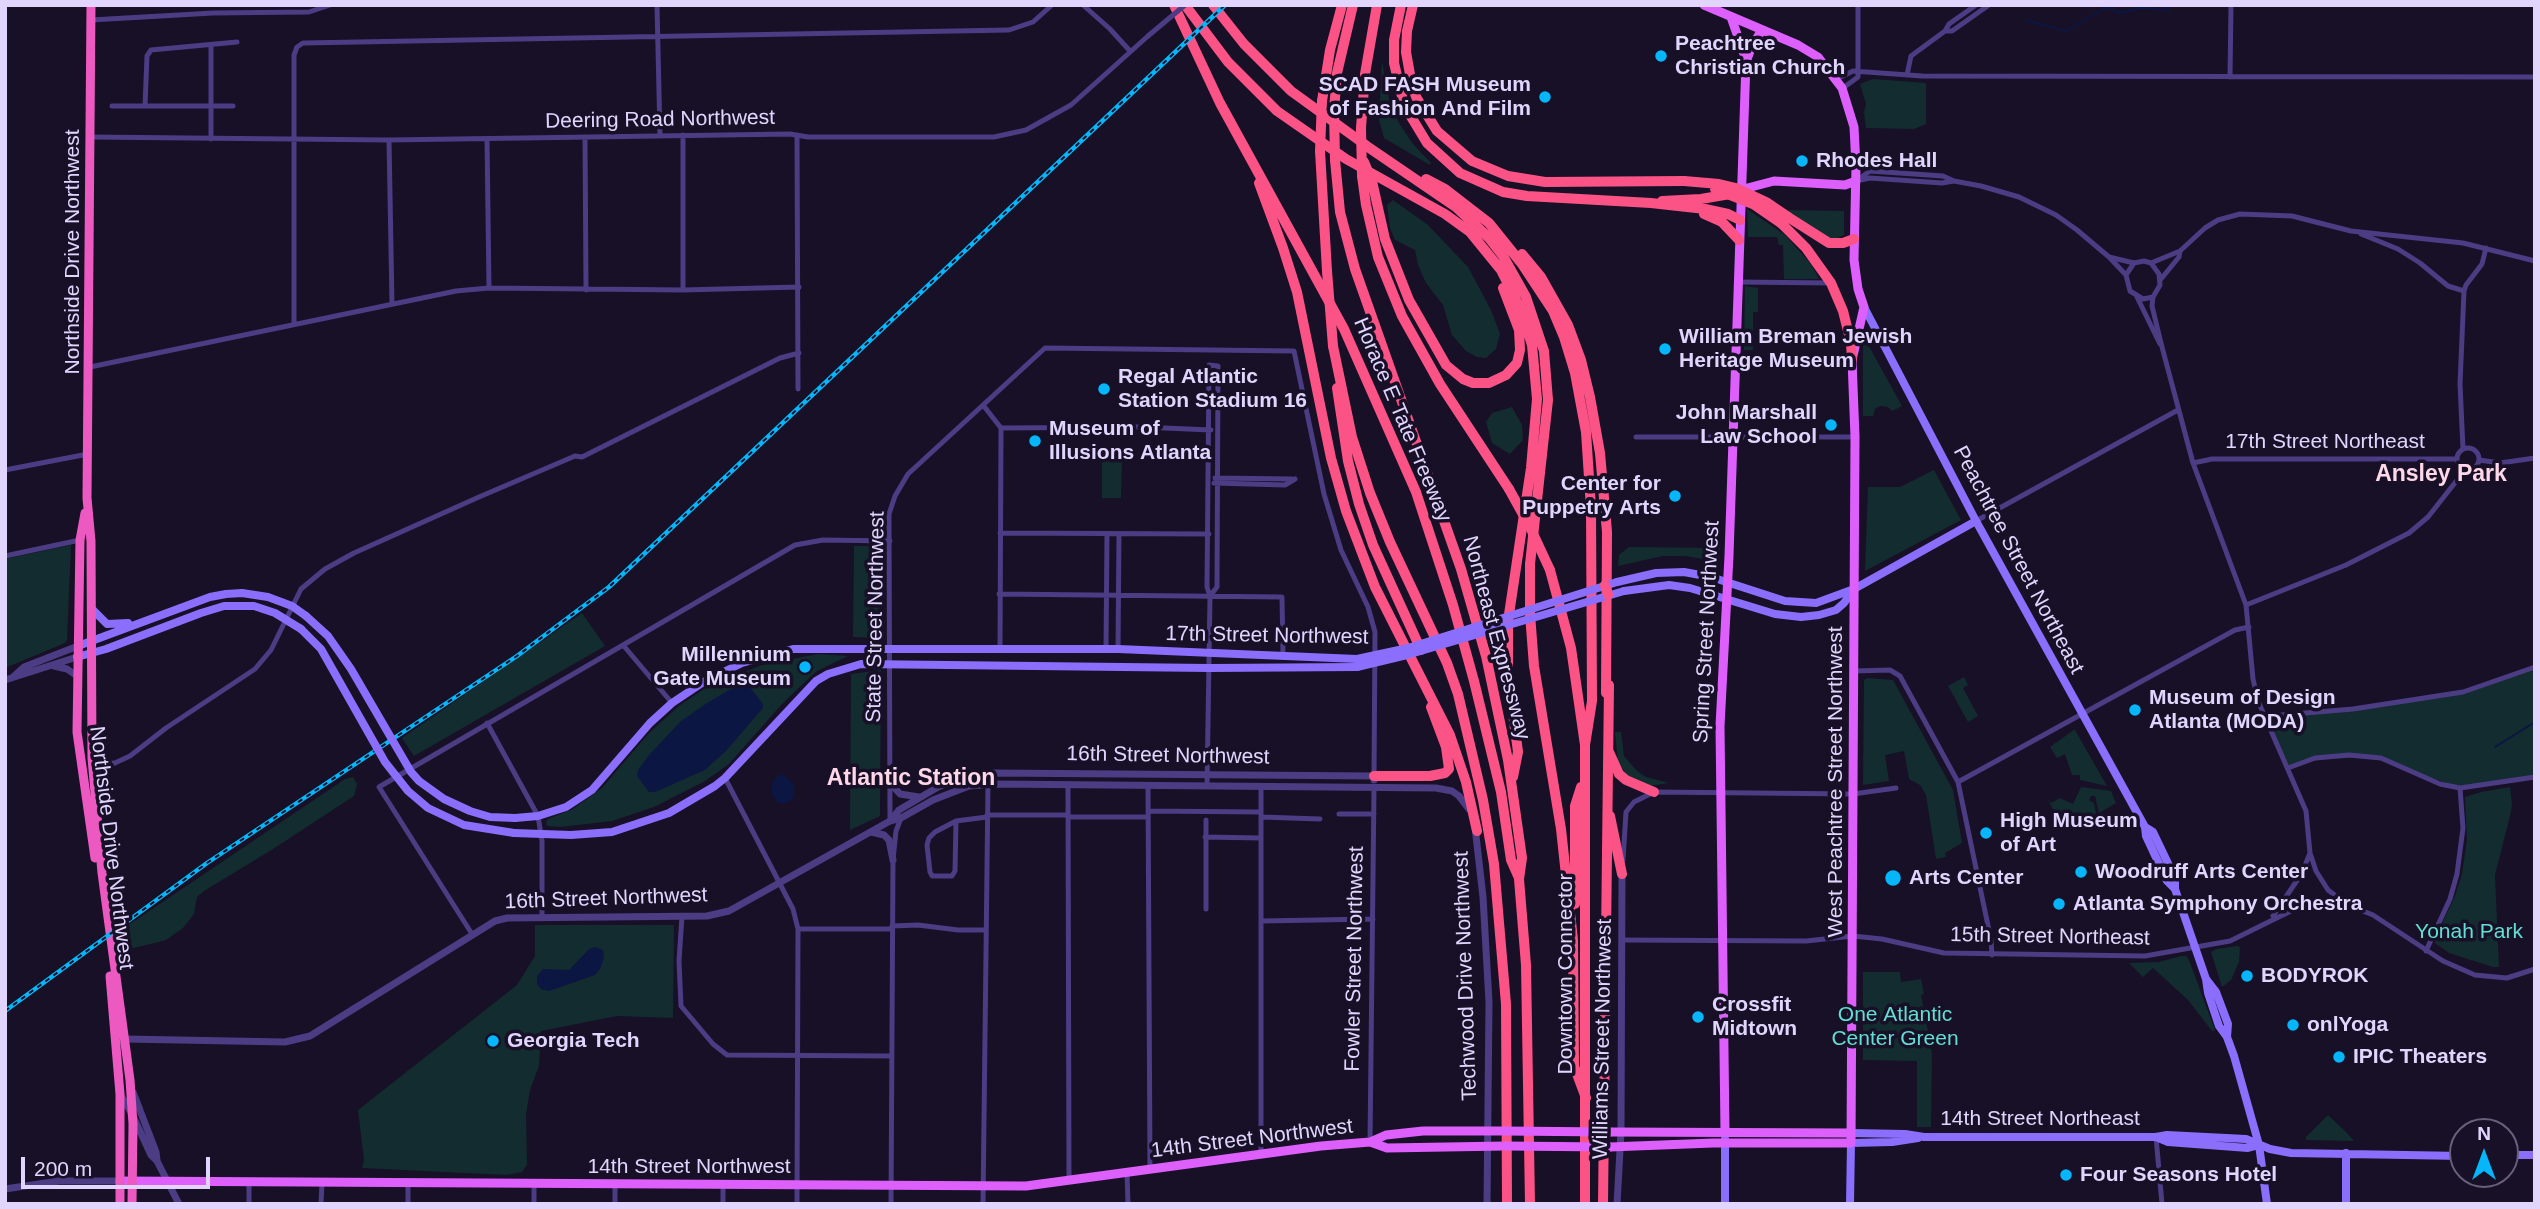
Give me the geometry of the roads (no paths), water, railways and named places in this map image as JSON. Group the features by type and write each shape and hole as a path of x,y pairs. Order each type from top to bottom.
{"highway":[{"name":"Northside Drive Northwest","path":"92,5 87,498 91,541 92,758 130,1085 132,1204"},
{"name":"Horace E Tate Freeway","path":"1174,5 1240,141 1344,329 1416,492 1453,605 1477,692 1500,792 1511,860 1520,879"},
{"path":"1185,5 1227,62 1277,111 1346,159 1462,226 1488,252 1515,296 1532,345 1537,380 1536,427 1510,601 1507,646 1518,752 1512,781"},
{"path":"1213,5 1244,44 1291,91 1456,207 1489,238 1516,277 1526,297 1539,333 1546,366 1548,400 1530,564 1530,614 1534,666 1561,829 1573,940"},
{"path":"1342,5 1322,101 1320,151 1338,407 1348,461 1368,532 1420,648"},
{"name":"Northeast Expressway","path":"1353,5 1336,73 1335,160 1340,212 1355,269 1441,509 1470,599 1497,705 1512,781 1522,858 1520,879"},
{"path":"1377,5 1365,74 1362,159 1385,239 1400,280 1427,335 1446,365 1456,375 1473,383 1497,380 1517,363 1521,343 1518,323 1502,284 1482,254 1462,232 1444,216 1408,193"},
{"path":"1401,5 1394,40 1398,86 1415,125 1441,159 1460,173 1503,192 1547,198 1651,203 1704,209 1728,214 1740,220"},
{"path":"1413,5 1407,31 1406,52 1411,80 1426,116 1437,131 1462,154 1494,172 1532,180 1685,181 1720,190 1753,204 1829,243 1843,243 1854,239"},
{"path":"1240,141 1276,227 1297,292 1331,458 1363,562 1415,668 1435,702 1457,752 1477,831"},
{"path":"1368,146 1445,189 1489,223 1510,247 1553,311 1564,337 1575,373 1586,432 1591,508 1592,701 1585,745"},
{"path":"1367,178 1374,243 1402,316 1440,384 1509,489 1550,570 1571,648 1585,745"},
{"path":"1651,203 1700,199 1741,190"},
{"path":"1687,208 1722,222 1739,240"},
{"path":"1785,221 1831,283 1843,311 1852,360"},
{"path":"1510,247 1523,255 1533,266 1559,307 1575,342 1590,397 1602,474 1607,532 1606,746 1609,810 1622,874"},
{"path":"1333,346 1352,437 1370,493 1447,663 1466,727 1483,800 1494,864 1506,1004 1507,1204"},
{"name":"Northside Drive Northwest","path":"87,498 80,540 77,657 79,752 111,986 120,1094 120,1204"},
{"path":"1603,1204 1610,611 1607,590"},
{"path":"1374,782 1430,776 1445,773 1449,769 1446,747 1415,668"},
{"path":"1466,727 1477,831"},
{"name":"Downtown Connector","path":"1585,745 1585,1204"},
{"path":"1606,746 1626,780 1654,792"},
{"path":"1584,779 1575,806 1573,940 1574,1066 1586,1098"},
{"name":"Downtown Connector","path":"1520,879 1526,965 1530,1204"}],"main road":[{"path":"1704,5 1818,57 1843,88 1854,127 1854,239 1856,275 1864,307"},
{"name":"Spring Street Northwest","path":"1731,18 1746,62"},
{"name":"Spring Street Northwest","path":"1726,1204 1720,726 1728,583 1746,62 1762,30"},
{"path":"1741,190 1774,181 1845,185 1856,181"},
{"name":"West Peachtree Street Northwest","path":"1850,1204 1855,437 1852,360 1864,307"},
{"name":"Peachtree Street Northeast","path":"1864,307 1976,521 2145,827 2146,836 2167,881 2175,888 2219,1026 2227,1037 2259,1145 2267,1204"},
{"path":"1854,589 1976,521"},
{"name":"17th Street Northwest","path":"77,657 201,612 224,606 254,607 285,619 313,638 385,762 408,791 428,808 464,825 514,833 572,835 613,831 669,813 715,786 816,681 849,666 890,663 1209,668 1357,663 1381,655 1420,648 1607,590 1621,580 1656,573 1684,572 1798,603 1816,603 1854,589"},
{"name":"17th Street Northwest","path":"1607,590 1625,591 1669,585 1786,616 1810,617 1836,610 1854,589"},
{"name":"17th Street Northwest","path":"78,646 207,598 226,594 255,594 292,606 328,636 419,781 444,799 470,811 490,817 515,818 538,816 566,807 592,790 650,723 672,703 719,673 765,655 813,648 1118,649 1283,655 1357,663"},
{"path":"91,608 107,624 144,621"},
{"name":"14th Street Northwest","path":"120,1181 1026,1186 1370,1142 1399,1133 1621,1132 1725,1138 1851,1138"},
{"name":"14th Street Northeast","path":"1851,1138 1905,1134 1924,1137 2156,1137 2168,1142 2248,1148 2259,1145 2291,1153 2449,1156"},
{"name":"14th Street Northwest","path":"1370,1142 1387,1148 1615,1148 1725,1138"},
{"path":"2346,1153 2346,1204"}],"street":[{"path":"91,20 213,13 309,12 330,5"},
{"path":"656,5 660,136"},
{"path":"294,324 294,55 297,47 303,43 1009,30 1033,22 1052,5"},
{"path":"1083,5 1130,51"},
{"name":"Deering Road Northwest","path":"90,137 389,140 683,135 960,138 1013,134 1040,124 1071,105 1185,5"},
{"path":"1843,88 1857,79 1858,5"},
{"path":"1907,75 1911,56 1976,5"},
{"path":"1945,31 1952,31 1989,5"},
{"path":"2230,76 2231,5"},
{"path":"145,106 149,52 162,48 237,42"},
{"path":"211,45 211,139"},
{"path":"1837,79 1850,72 1868,71 1907,75 2535,77"},
{"path":"113,106 233,106"},
{"path":"683,135 683,290"},
{"path":"797,135 798,389"},
{"path":"585,137 586,290"},
{"path":"487,139 489,288"},
{"path":"389,140 392,304"},
{"path":"1856,181 1870,178 1941,183 1954,181 2005,192 2032,202 2071,226 2109,257 2126,275 2128,287 2137,297 2162,347"},
{"path":"2151,263 2180,251 2218,220 2240,214 2292,216 2351,231 2398,249 2448,286 2464,291"},
{"path":"2351,231 2440,240 2486,248 2535,261"},
{"path":"2465,470 2458,465 2457,459 2463,449 2460,384 2464,291 2482,264 2486,248"},
{"path":"2180,251 2179,257 2161,279 2152,306 2178,410 2193,463 2246,605 2253,679 2266,722 2306,811 2310,853 2316,871 2328,890 2341,901 2358,909"},
{"path":"2109,257 2134,263 2151,263 2161,279"},
{"path":"2126,275 2134,263"},
{"path":"1738,282 1831,283"},
{"path":"90,367 456,291 489,288 683,290 799,287"},
{"path":"2137,297 2153,297"},
{"name":"State Street Northwest","path":"890,821 889,514 895,496 908,474 1045,348 1294,351"},
{"name":"Fowler Street Northwest","path":"1294,351 1324,494 1341,550 1368,607 1375,632 1370,1142"},
{"path":"94,791 102,770 118,764 254,669 271,650 292,606 313,577 354,553 575,456 582,457 780,358 799,353"},
{"path":"1208,786 1209,365 1218,366 1217,587 1210,596"},
{"path":"983,405 1002,428 1000,650"},
{"path":"1976,521 2178,410"},
{"path":"1002,428 1141,427 1217,430"},
{"path":"1636,437 1855,437"},
{"path":"2463,449 2475,451 2479,460"},
{"path":"5,470 88,454"},
{"path":"2479,460 2500,463 2535,458"},
{"name":"17th Street Northeast","path":"2193,463 2212,459 2457,459"},
{"path":"2246,605 2346,565 2409,533 2428,517 2465,470 2475,468 2479,460"},
{"path":"1208,480 1217,481 1284,485 1295,479 1217,481"},
{"path":"1000,533 1216,534"},
{"path":"1106,649 1107,534"},
{"path":"1118,649 1119,534"},
{"path":"5,556 80,540"},
{"path":"472,934 379,787 795,545 823,540 890,541"},
{"path":"999,594 1282,597 1283,655"},
{"path":"1958,782 2235,630 2249,627"},
{"path":"623,645 672,703"},
{"name":"17th Street Northwest","path":"8,680 24,667 78,646"},
{"name":"17th Street Northwest","path":"8,680 77,657"},
{"path":"49,666 67,669 77,676"},
{"path":"2266,722 2281,715 2353,709 2445,695 2490,684 2535,667"},
{"path":"1854,671 1890,670 1900,676 1958,782 1992,955"},
{"path":"487,723 538,816 541,834 542,918"},
{"path":"2288,768 2315,758 2366,756 2394,762 2440,784 2460,788 2535,777"},
{"path":"92,758 118,764"},
{"name":"16th Street Northwest","path":"890,821 899,810 938,787 965,777 1000,772 1207,775 1374,782"},
{"path":"724,778 793,909 798,929 797,1204"},
{"name":"16th Street Northwest","path":"125,1039 285,1042 310,1036 495,920 707,916 729,911 890,821 959,789 988,784 1261,788 1374,782"},
{"name":"Techwood Drive Northwest","path":"1374,782 1452,791 1466,803 1477,831 1489,1002 1487,1204"},
{"path":"890,783 900,793 920,797"},
{"path":"983,1204 988,784"},
{"path":"1068,785 1069,1180"},
{"path":"1148,785 1150,1169"},
{"path":"1261,788 1261,1154"},
{"path":"1622,874 1626,812 1634,802 1654,792 1853,794 1895,788"},
{"path":"2426,951 2450,899 2458,874 2463,838 2460,788"},
{"path":"957,821 955,871 952,876 932,876 927,845 929,838 957,821 987,816 1148,814 1320,818"},
{"path":"1339,814 1374,814"},
{"path":"891,1204 893,860 896,831 901,818"},
{"path":"1206,820 1206,909"},
{"path":"870,832 884,835 890,840 893,860"},
{"path":"1205,837 1262,838"},
{"path":"2270,919 2302,873 2310,853"},
{"name":"Williams Street Northwest","path":"1617,1204 1615,1148 1621,1132 1622,874"},
{"name":"15th Street Northeast","path":"1622,940 1806,941 1853,936 1882,939 1944,953 2145,956 2238,938 2270,919 2297,908 2334,904 2358,909 2385,922 2426,951 2463,970 2490,978 2507,978 2535,970"},
{"path":"682,916 679,961 681,1006 713,1044 727,1055 892,1056"},
{"path":"1261,921 1373,919"},
{"path":"798,929 918,925 985,930"},
{"path":"130,1085 157,1161"},
{"path":"120,1094 179,1204"},
{"path":"2156,1137 2162,1204"},
{"path":"1127,1172 1128,1204"},
{"name":"14th Street Northwest","path":"5,1189 59,1181 120,1181"},
{"path":"249,1183 249,1204"},
{"path":"321,1204 322,1183"},
{"path":"408,1184 408,1204"},
{"path":"534,1184 534,1204"},
{"path":"615,1184 615,1204"},
{"path":"723,1185 723,1204"}],"waterway":[{"path":"2026,20 2066,31 2107,7 2120,13 2141,8 2169,10 2167,5"},
{"path":"2495,747 2535,722"}],"railway":[{"path":"5,1011 207,863 517,656 609,587 1225,5"}],"place":[{"name":"Peachtree Christian Church","path":"1661,56"},
{"name":"SCAD FASH Museum of Fashion And Film","path":"1545,97"},
{"name":"Rhodes Hall","path":"1802,161"},
{"name":"William Breman Jewish Heritage Museum","path":"1665,349"},
{"name":"Regal Atlantic Station Stadium 16","path":"1104,389"},
{"name":"John Marshall Law School","path":"1831,425"},
{"name":"Museum of Illusions Atlanta","path":"1035,441"},
{"name":"Center for Puppetry Arts","path":"1675,496"},
{"name":"Millennium Gate Museum","path":"805,667"},
{"name":"Museum of Design Atlanta (MODA)","path":"2135,710"},
{"name":"High Museum of Art","path":"1986,833"},
{"name":"Woodruff Arts Center","path":"2081,872"},
{"name":"Arts Center","path":"1893,878"},
{"name":"Atlanta Symphony Orchestra","path":"2059,904"},
{"name":"BODYROK","path":"2247,976"},
{"name":"Crossfit Midtown","path":"1698,1017"},
{"name":"onlYoga","path":"2293,1025"},
{"name":"Georgia Tech","path":"493,1041"},
{"name":"IPIC Theaters","path":"2339,1057"},
{"name":"Four Seasons Hotel","path":"2066,1175"}],"district":[{"name":"Ansley Park","path":"2441,475"},
{"name":"Atlantic Station","path":"911,779"}],"park label":[{"name":"Yonah Park","path":"2469,932"},
{"name":"One Atlantic Center Green","path":"1895,1027"}]}
